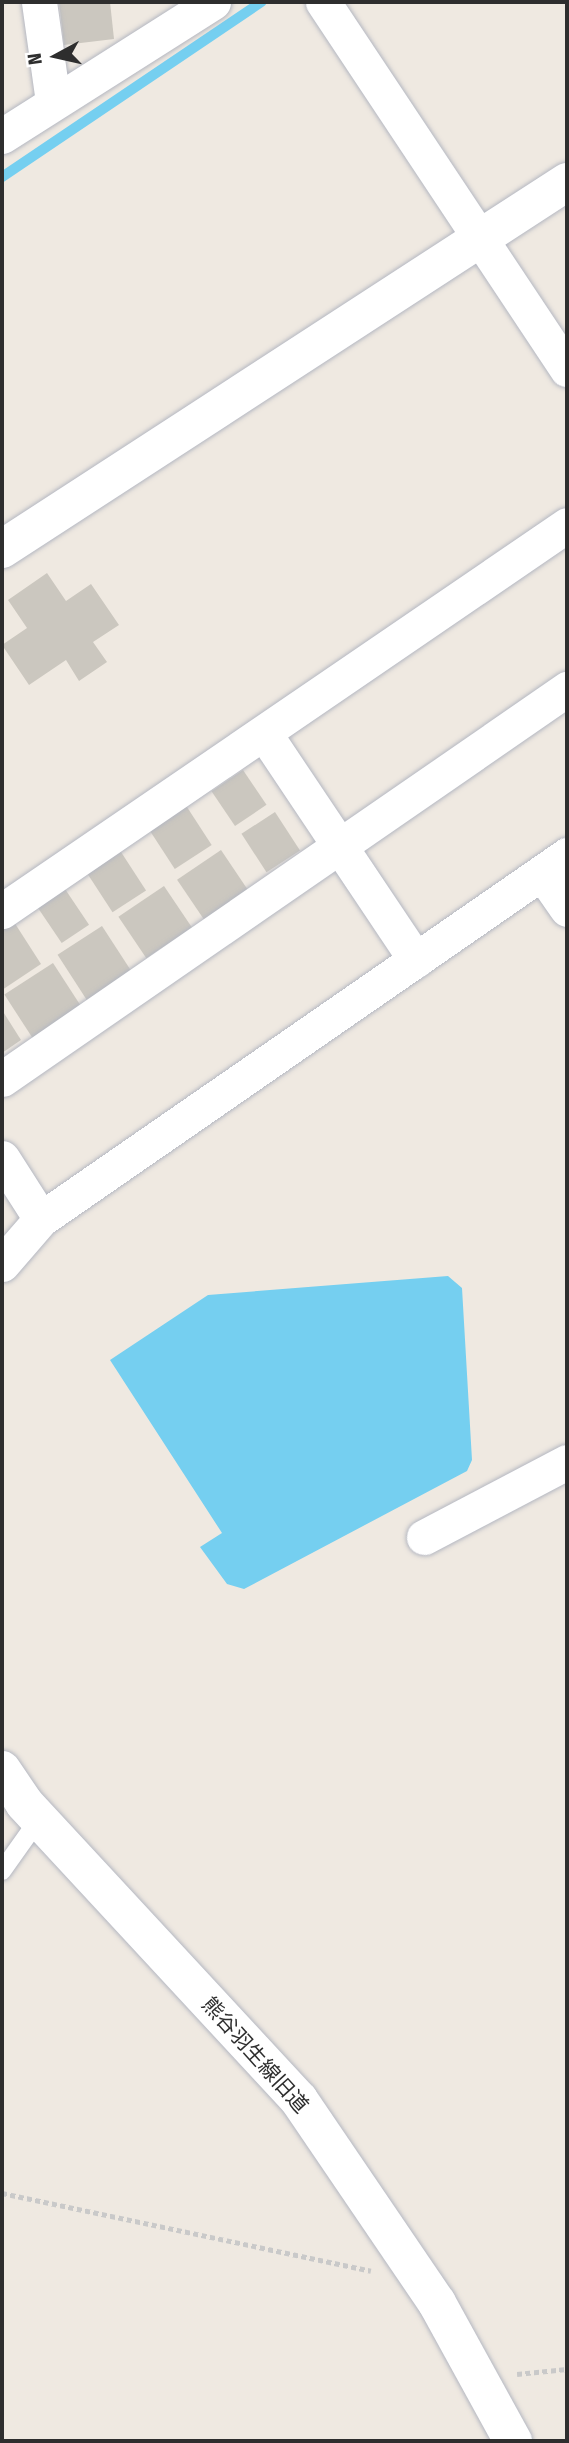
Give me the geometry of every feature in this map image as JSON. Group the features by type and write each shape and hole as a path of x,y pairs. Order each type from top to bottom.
{"street":[{"path":"39,2 53,101"},
{"path":"2,136 53,101 213,2"},
{"path":"323,2 567,369"},
{"path":"2,549 567,182"},
{"path":"2,911 567,525"},
{"path":"2,1079 567,689"},
{"path":"264,733 416,960"},
{"path":"2,1264 41,1219 554,864 567,909"},
{"path":"2,1158 41,1219"},
{"path":"424,1537 567,1462"},
{"name":"熊谷羽生線旧道","path":"2,1770 38,1819 299,2100 423,2283 513,2441"}],"lane":[{"path":"2,1871 38,1819"}],"path":[{"path":"2,2193 423,2283"}],"water":[{"path":"448,1276 462,1288 472,1460 467,1471 244,1589 227,1584 200,1547 222,1533 110,1360 208,1295"}],"building":[{"path":"59,2 110,2 114,39 64,45"},
{"path":"47,573 66,601 91,584 119,625 93,642 107,662 79,681 66,660 29,685 2,645 27,628 8,600"},
{"path":"243,770 266,805 235,826 211,791"},
{"path":"185,804 212,845 175,869 148,828"},
{"path":"275,812 300,851 267,872 241,834"},
{"path":"221,850 249,891 205,921 177,880"},
{"path":"121,852 146,891 113,912 87,874"},
{"path":"164,886 192,927 146,958 118,917"},
{"path":"65,889 89,925 62,943 38,907"},
{"path":"14,922 41,964 2,990 2,930"},
{"path":"102,926 131,971 87,1000 58,955"},
{"path":"53,963 82,1007 33,1039 4,995"},
{"path":"2,1010 21,1040 2,1053"}],"waterway":[{"path":"2,177 261,2"}]}
